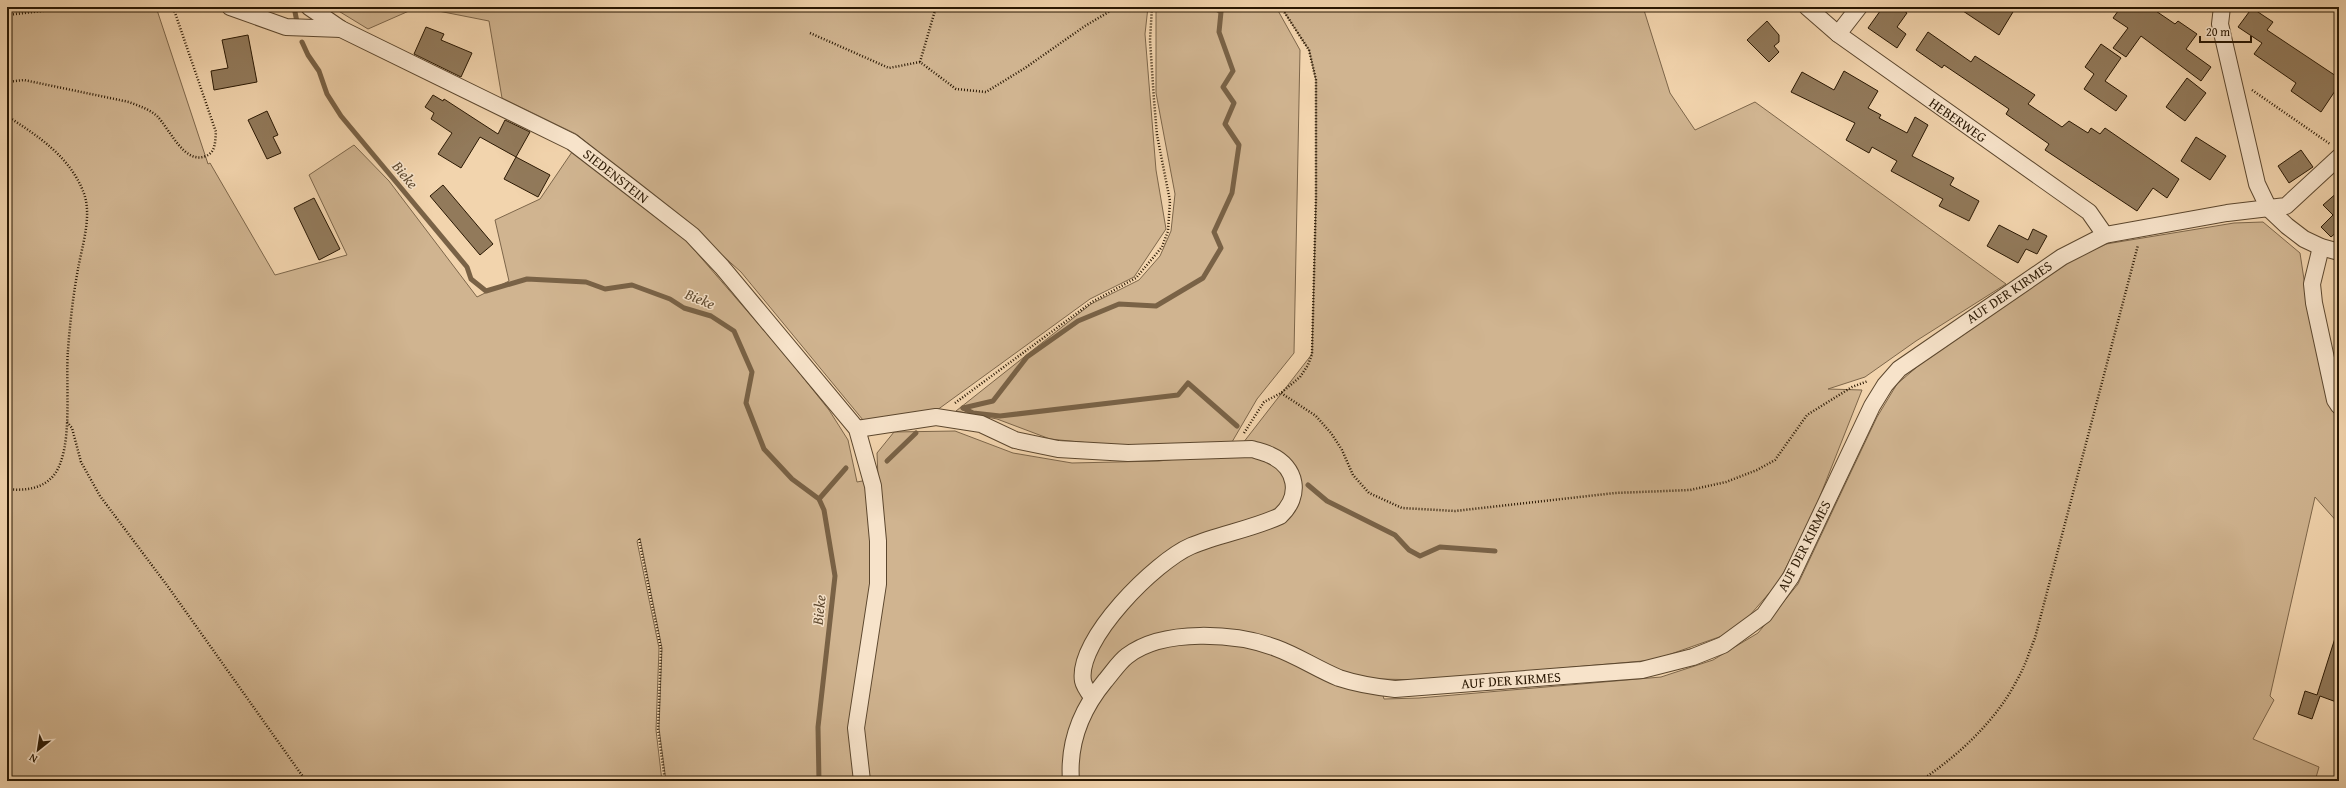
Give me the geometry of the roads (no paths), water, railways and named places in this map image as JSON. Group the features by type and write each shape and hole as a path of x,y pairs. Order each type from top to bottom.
{"street":[{"path":"230,7 286,27 341,29"},
{"name":"SIEDENSTEIN","path":"309,7 341,29 572,142 692,235 722,267 857,429"},
{"name":"HEBERWEG","path":"1807,7 1838,34 2089,212 2105,235"},
{"path":"1838,34 1860,7"},
{"path":"2222,7 2220,24 2257,184 2270,209 2287,226 2321,247 2339,252"},
{"name":"AUF DER KIRMES","path":"1072,781 1075,733 1092,697 1127,656 1153,644 1177,637 1242,638 1277,648 1339,678 1368,685 1395,689 1642,670 1693,657 1723,645 1764,615 1791,577 1872,406 1885,385 1899,369 2062,257 2105,235 2227,213 2286,206 2295,200 2336,151"},
{"path":"2321,247 2312,284 2314,303 2336,400 2339,406"},
{"path":"862,781 856,728 878,584 878,541 873,486 857,429 936,417 980,424 1015,440 1058,449 1128,453 1234,448 1252,449 1271,455 1280,462 1293,480 1295,492 1293,500 1280,516 1190,546 1142,580 1120,603 1092,645 1085,660 1083,681 1092,697"}],"waterway":[{"name":"Bieke","path":"294,7 297,22"},
{"path":"963,408 993,401 1027,357 1078,321 1119,304 1156,306 1203,278 1221,248 1214,232 1232,193 1239,145 1225,124 1234,103 1223,87 1233,71 1219,32 1221,12 1213,7"},
{"name":"Bieke","path":"302,42 308,55 319,71 327,94 341,116 467,267 471,279 486,291 527,279 586,282 605,289 632,285 670,299 684,308 711,316 734,331 752,372 746,403 764,449 792,479 819,499 824,510 835,576 818,727 819,781"},
{"path":"963,408 973,413 1000,416 1178,395 1188,383 1237,426"},
{"path":"887,461 916,433"},
{"path":"819,499 846,468"},
{"path":"1308,485 1327,501 1395,535 1409,550 1420,556 1440,547 1495,551"}]}
